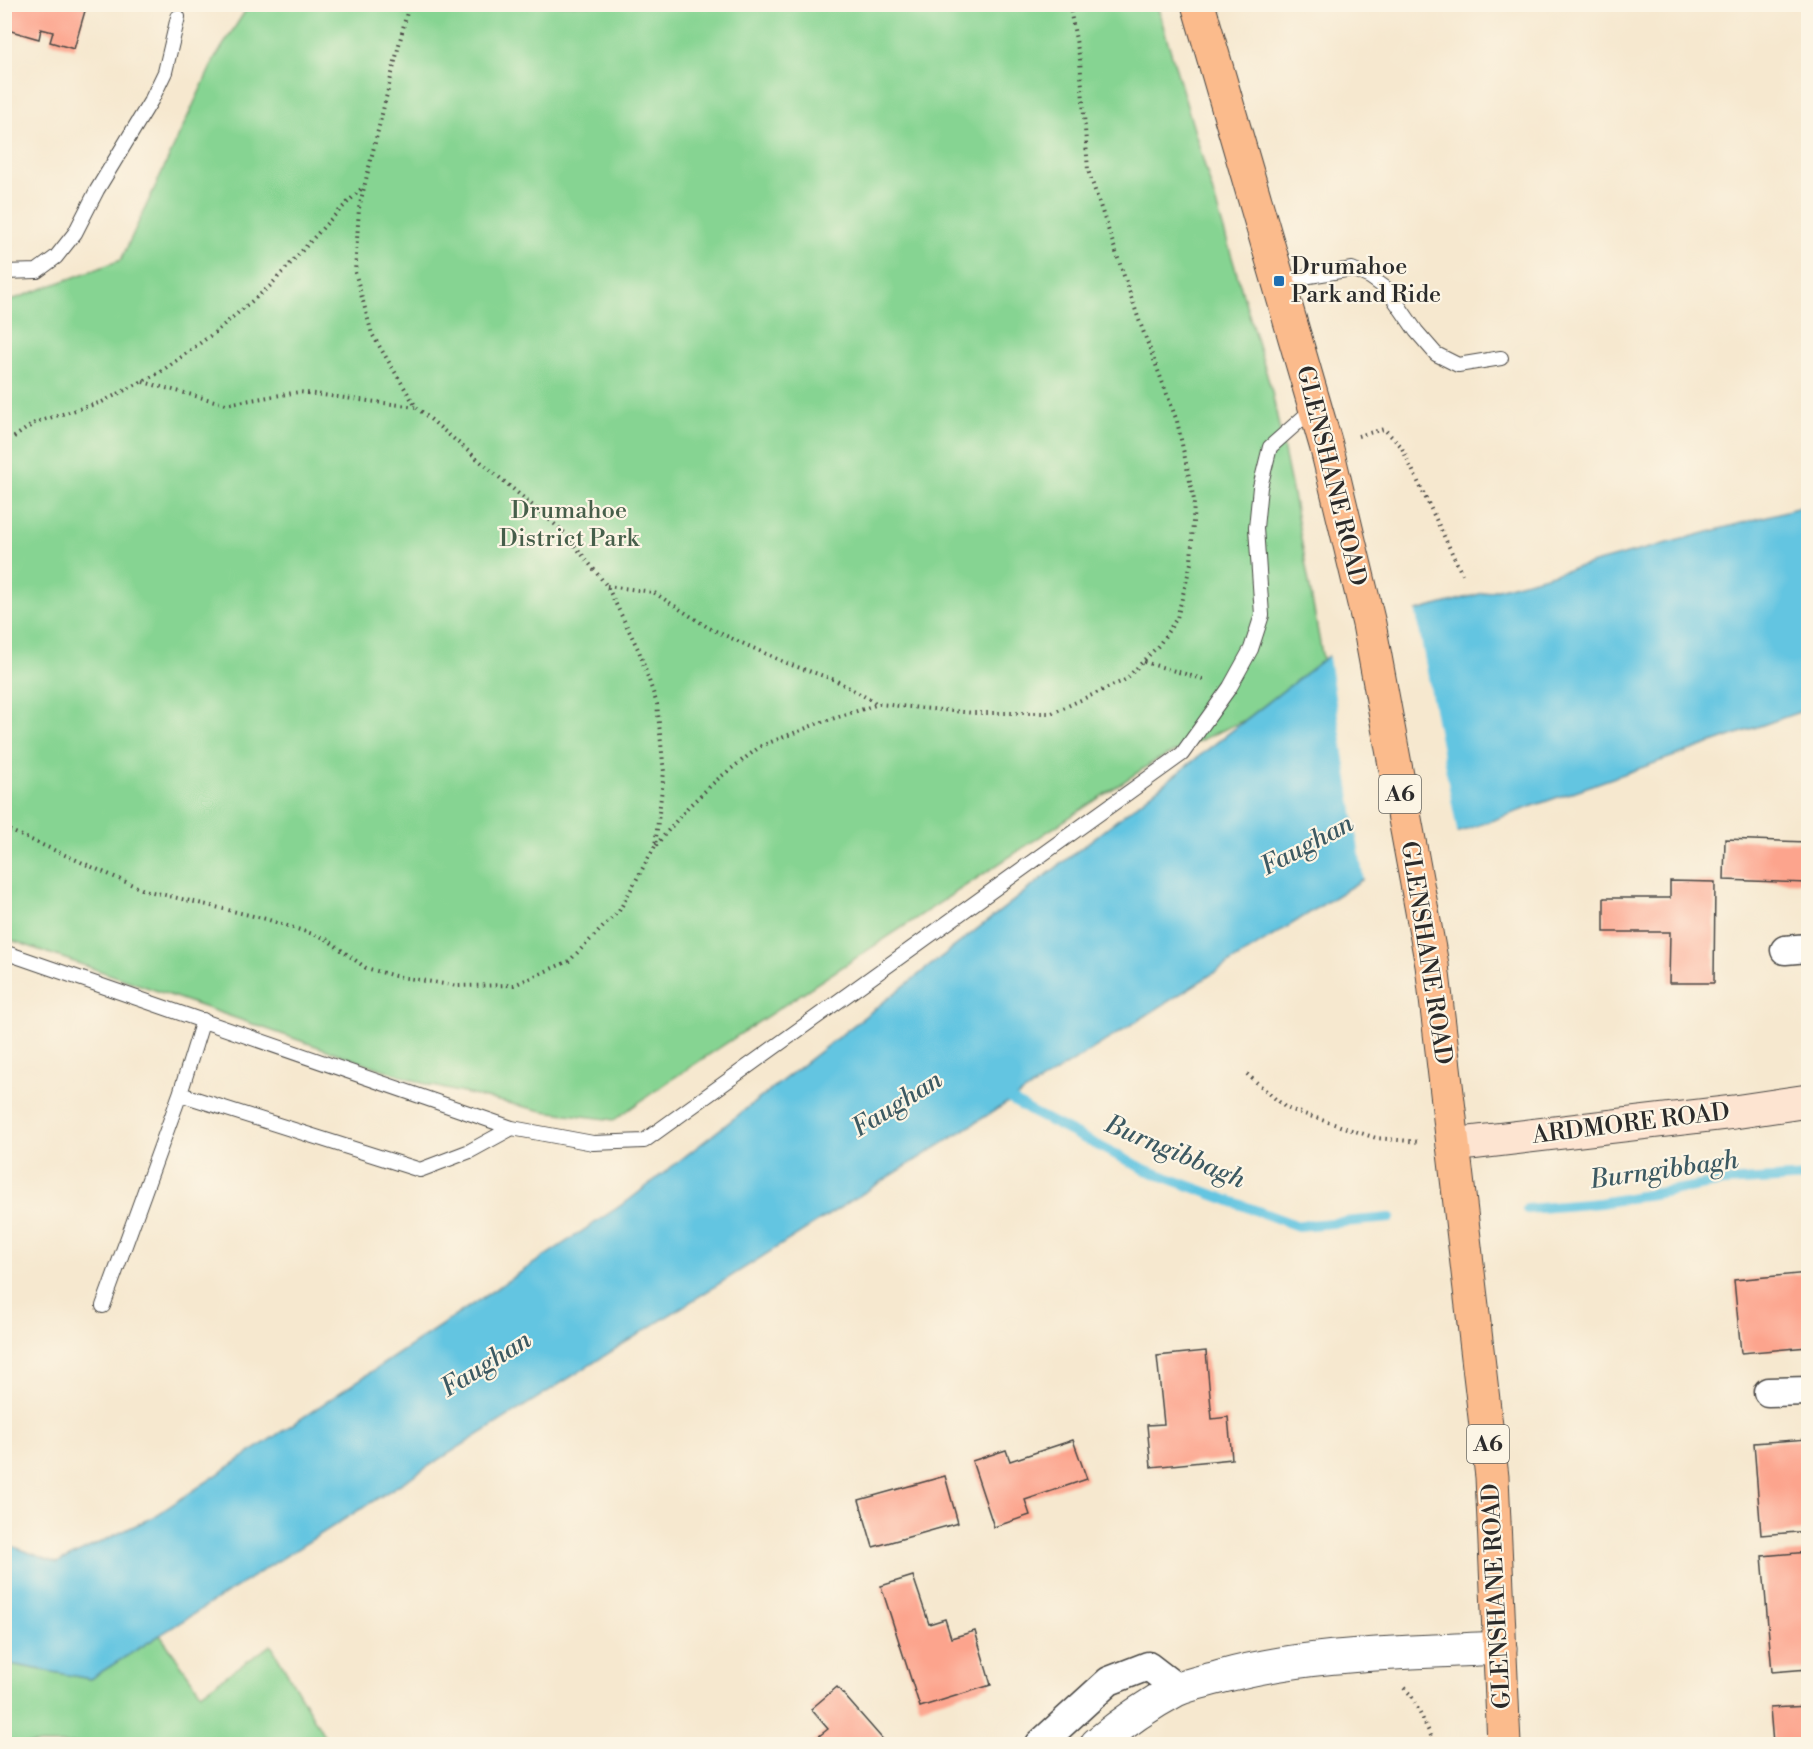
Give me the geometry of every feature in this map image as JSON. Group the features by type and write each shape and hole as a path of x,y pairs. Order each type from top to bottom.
{"highway":[{"name":"GLENSHANE ROAD","path":"1198,4 1326,445 1369,624 1432,964 1492,1477 1504,1744"}],"main road":[{"name":"ARDMORE ROAD","path":"1454,1145 1809,1101"}],"street":[{"path":"1768,1392 1809,1391"},
{"path":"1097,1744 1118,1727 1178,1689 1269,1665 1298,1660 1374,1654 1500,1648"},
{"path":"1040,1744 1108,1681 1148,1666 1178,1689"}],"lane":[{"path":"4,272 37,271 56,256 75,233 152,99 165,72 178,17"},
{"path":"1279,281 1352,270 1370,277 1388,289 1416,331 1436,354 1458,365 1501,358"},
{"path":"4,952 512,1128 593,1143 644,1141 1182,754 1230,687 1251,649 1262,615 1256,528 1260,487 1270,447 1315,406"},
{"path":"104,1306 180,1094 203,1020"},
{"path":"180,1094 420,1170 470,1151 512,1128"}],"path":[{"path":"409,4 359,208 355,272 372,334 416,407 565,533 607,586 639,651 657,704 664,772 655,846"},
{"path":"607,586 653,592 709,628 786,663 835,681 879,704 974,713 1052,713 1125,680 1159,645 1177,618 1191,563 1194,500 1177,421 1138,320 1088,170 1080,60 1069,4"},
{"path":"4,444 36,422 102,402 159,373 214,333 270,286 365,185"},
{"path":"141,382 226,404 299,392 416,407"},
{"path":"1326,445 1384,429 1401,446 1462,574"},
{"path":"1144,662 1230,687"},
{"path":"4,828 144,890 266,919 325,938 366,968 395,976 457,986 514,985 568,961 619,911 655,846 688,807 711,785 761,746 819,723 879,704"},
{"path":"1247,1074 1286,1108 1376,1138 1454,1145"},
{"path":"1374,1654 1411,1695 1435,1744"}],"green space":[{"name":"Drumahoe District Park","path":"249,5 1157,5 1272,392 1323,660 1245,720 1155,761 675,1077 614,1120 543,1111 428,1085 5,938 5,300 9,301 121,260 215,58"},
{"path":"160,1635 201,1693 271,1645 329,1744 5,1744 4,1663 90,1679"}],"water":[{"name":"Faughan","path":"1808,505 1808,709 1411,849 90,1679 5,1663 4,1543 57,1563 155,1516 629,1200 1369,624"}],"pier":[{"path":"1415,608 1458,836 1412,852 1364,882 1328,652 1367,621"}],"building":[{"path":"4,4 87,4 74,49 50,42 53,32 41,29 39,39 4,29"},
{"path":"1725,839 1808,842 1808,883 1724,880"},
{"path":"1670,881 1715,882 1714,983 1669,983 1670,932 1604,932 1604,898 1670,898"},
{"path":"1808,1273 1808,1347 1741,1353 1734,1280"},
{"path":"1206,1351 1212,1419 1228,1417 1232,1459 1151,1467 1147,1425 1164,1424 1157,1356"},
{"path":"1808,1439 1808,1531 1761,1535 1754,1443"},
{"path":"1073,1440 1087,1479 1025,1500 1030,1515 994,1527 972,1461 1006,1450 1010,1461"},
{"path":"945,1476 958,1523 873,1547 859,1500"},
{"path":"1808,1552 1808,1669 1772,1672 1762,1556"},
{"path":"913,1576 929,1624 945,1619 951,1638 975,1631 991,1685 920,1707 881,1586"},
{"path":"837,1687 887,1744 809,1744 828,1729 811,1709"},
{"path":"1808,1706 1808,1744 1773,1744 1770,1708"}],"waterway":[{"name":"Burngibbagh","path":"1000,1093 1032,1112 1146,1170 1298,1226 1390,1218"},
{"name":"Burngibbagh","path":"1527,1209 1600,1203 1722,1182 1808,1177"}],"place":[{"name":"Drumahoe Park and Ride","path":"1279,281"}]}
